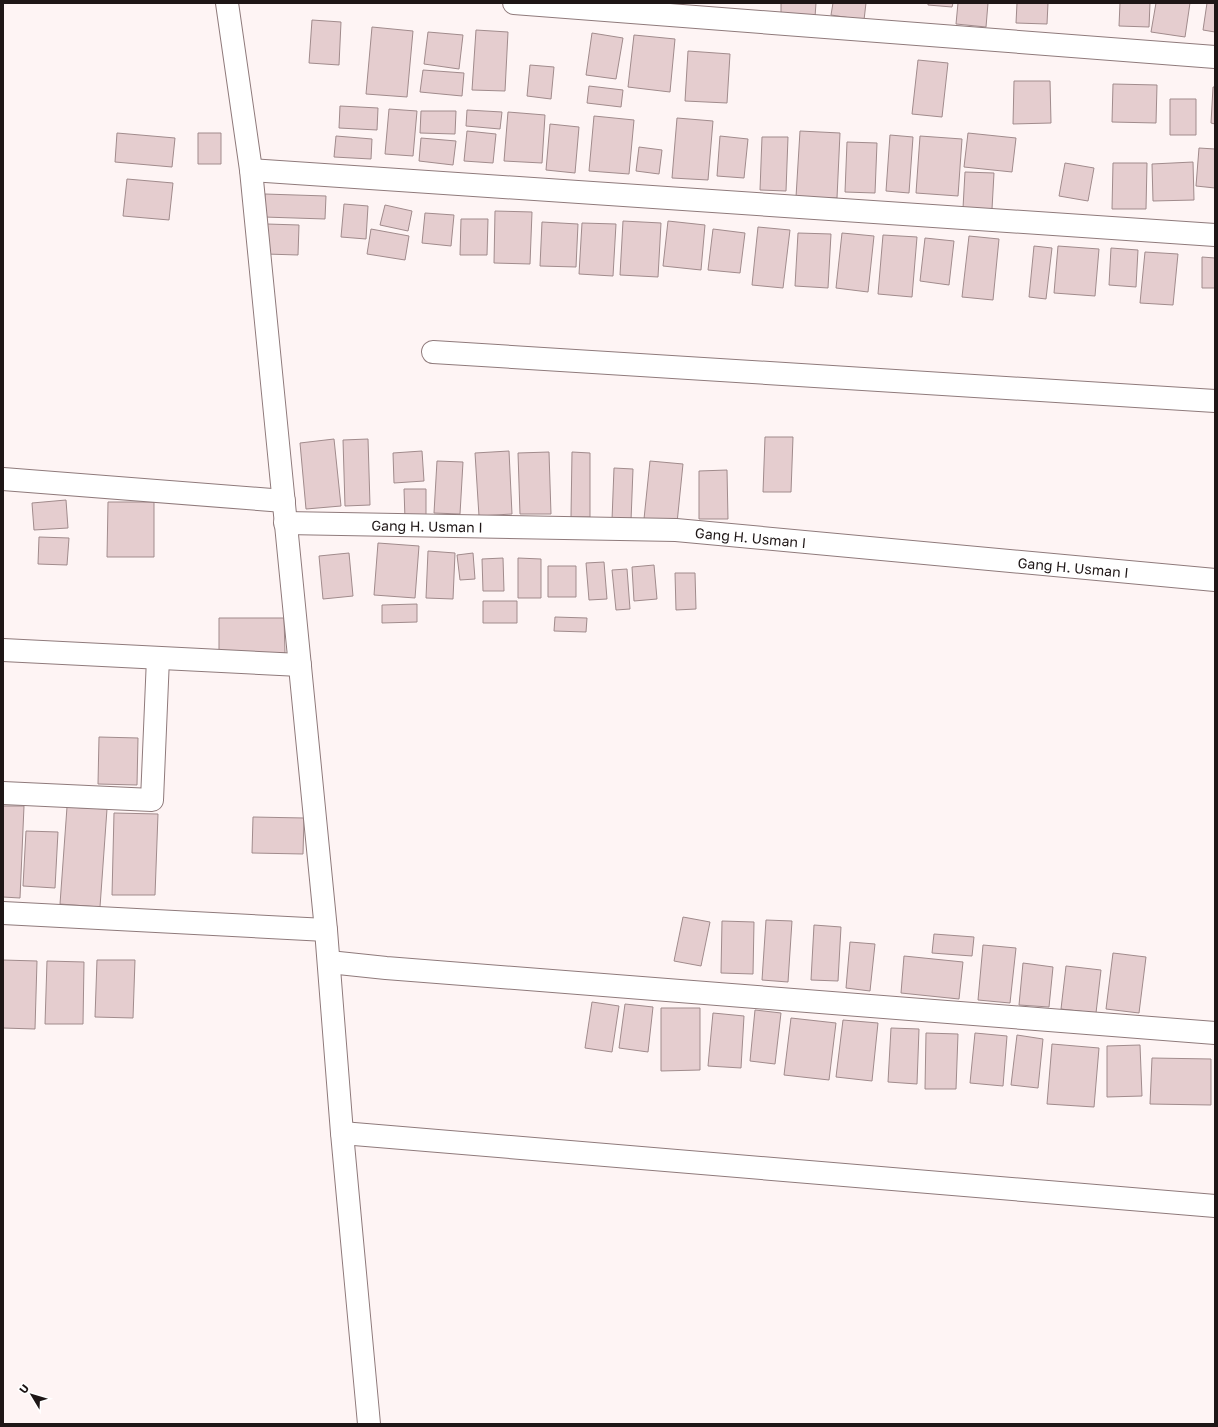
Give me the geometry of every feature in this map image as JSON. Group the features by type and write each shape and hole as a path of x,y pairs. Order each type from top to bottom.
{"street":[{"path":"228,3 251,170 284,501 329,962 342,1133 369,1424"},
{"path":"514,3 1215,57"},
{"path":"251,170 1215,235"},
{"path":"433,352 1215,401"},
{"path":"3,479 284,501"},
{"name":"Gang H. Usman I","path":"286,523 676,530 1215,580"},
{"path":"3,650 300,665"},
{"path":"3,793 152,800 158,658"},
{"path":"3,913 326,930"},
{"path":"329,962 386,968 1215,1033"},
{"path":"342,1133 1215,1206"}],"building":[{"path":"781,3 816,3 815,17 781,14"},
{"path":"833,3 866,3 864,20 831,15"},
{"path":"928,3 953,3 952,7 928,5"},
{"path":"958,3 988,3 986,27 956,24"},
{"path":"1017,3 1048,3 1047,24 1016,23"},
{"path":"1120,3 1150,3 1149,27 1119,26"},
{"path":"1156,3 1190,3 1185,37 1151,32"},
{"path":"1207,3 1215,3 1215,32 1203,30"},
{"path":"312,20 341,22 339,65 309,63"},
{"path":"372,27 413,31 407,97 366,94"},
{"path":"476,30 508,32 505,91 472,90"},
{"path":"428,32 463,35 459,69 424,64"},
{"path":"592,33 623,38 616,79 586,75"},
{"path":"634,35 675,39 670,92 628,87"},
{"path":"688,51 730,54 727,103 685,101"},
{"path":"918,60 948,63 942,117 912,114"},
{"path":"530,65 554,67 551,99 527,96"},
{"path":"423,70 464,73 462,96 420,92"},
{"path":"1014,81 1050,81 1051,123 1013,124"},
{"path":"1113,84 1157,85 1156,123 1112,122"},
{"path":"589,86 623,90 621,107 587,103"},
{"path":"1213,87 1215,87 1215,124 1211,123"},
{"path":"1170,99 1196,99 1196,135 1170,135"},
{"path":"340,106 378,108 377,130 339,128"},
{"path":"389,109 417,111 413,156 385,154"},
{"path":"467,110 502,112 500,129 466,126"},
{"path":"421,111 456,111 455,134 420,133"},
{"path":"508,112 545,115 542,163 504,161"},
{"path":"594,116 634,120 629,174 589,171"},
{"path":"677,118 713,121 708,180 672,178"},
{"path":"550,124 579,127 575,173 546,170"},
{"path":"467,131 496,134 493,163 464,161"},
{"path":"800,131 840,133 837,198 796,197"},
{"path":"117,133 175,138 172,167 115,162"},
{"path":"198,133 221,133 221,164 198,164"},
{"path":"968,133 1016,138 1012,172 964,167"},
{"path":"890,135 913,137 909,193 886,191"},
{"path":"336,136 372,139 371,159 334,157"},
{"path":"720,136 748,139 744,178 717,176"},
{"path":"920,136 962,139 958,196 916,193"},
{"path":"762,137 788,137 786,191 760,190"},
{"path":"421,138 456,141 453,165 419,161"},
{"path":"847,142 877,143 875,193 845,192"},
{"path":"639,147 662,150 659,174 636,171"},
{"path":"1199,148 1215,149 1215,188 1196,186"},
{"path":"1193,162 1194,200 1153,201 1152,164"},
{"path":"1065,163 1094,168 1088,201 1059,196"},
{"path":"1113,163 1147,163 1146,209 1112,209"},
{"path":"965,172 994,173 992,209 963,208"},
{"path":"127,179 173,183 169,220 123,216"},
{"path":"265,194 326,196 325,219 264,217"},
{"path":"344,204 368,206 366,239 341,237"},
{"path":"385,205 412,211 408,231 380,225"},
{"path":"495,211 532,212 530,264 494,263"},
{"path":"425,213 454,215 451,246 422,243"},
{"path":"461,219 488,219 487,255 460,255"},
{"path":"623,221 661,223 658,277 620,275"},
{"path":"668,221 705,225 701,270 663,266"},
{"path":"542,222 578,224 576,267 540,266"},
{"path":"582,223 616,224 613,276 579,274"},
{"path":"267,224 299,225 298,255 266,254"},
{"path":"758,227 790,230 783,288 752,285"},
{"path":"371,229 409,236 405,260 367,254"},
{"path":"713,229 745,233 740,273 708,270"},
{"path":"798,233 831,234 828,288 795,286"},
{"path":"842,233 874,236 868,292 836,288"},
{"path":"883,235 917,237 912,297 878,294"},
{"path":"969,236 999,239 993,300 962,297"},
{"path":"925,238 954,241 949,285 920,281"},
{"path":"1034,246 1052,248 1046,299 1029,297"},
{"path":"1058,246 1099,249 1095,296 1054,293"},
{"path":"1111,248 1138,250 1136,287 1109,285"},
{"path":"1145,252 1178,254 1173,305 1140,303"},
{"path":"1202,257 1215,258 1215,288 1202,288"},
{"path":"765,437 793,437 791,492 763,492"},
{"path":"334,439 341,506 306,509 300,443"},
{"path":"368,439 370,505 345,506 343,440"},
{"path":"422,451 424,481 394,483 393,453"},
{"path":"509,451 512,514 479,516 475,453"},
{"path":"549,452 551,514 520,514 518,453"},
{"path":"572,452 590,453 590,517 571,517"},
{"path":"437,461 463,462 460,514 434,513"},
{"path":"650,461 683,464 677,523 644,519"},
{"path":"614,468 633,469 631,521 612,520"},
{"path":"727,470 728,519 699,519 699,471"},
{"path":"404,489 426,489 426,518 405,519"},
{"path":"66,500 68,528 34,530 32,503"},
{"path":"108,502 154,502 154,557 107,557"},
{"path":"39,537 69,538 67,565 38,564"},
{"path":"378,543 419,546 415,598 374,595"},
{"path":"428,551 455,553 453,599 426,598"},
{"path":"349,553 353,596 323,599 319,556"},
{"path":"473,553 475,579 460,580 457,555"},
{"path":"503,558 504,591 483,591 482,559"},
{"path":"518,558 541,559 541,598 518,598"},
{"path":"604,562 607,599 589,600 586,563"},
{"path":"654,565 657,599 634,601 632,567"},
{"path":"548,566 576,566 576,597 548,597"},
{"path":"627,569 630,609 616,610 612,570"},
{"path":"675,573 695,573 696,609 676,610"},
{"path":"483,601 517,601 517,623 483,623"},
{"path":"417,604 417,622 382,623 382,605"},
{"path":"555,617 587,618 586,632 554,631"},
{"path":"219,618 284,618 285,653 219,653"},
{"path":"99,737 138,738 137,785 98,784"},
{"path":"3,806 24,806 20,898 3,897"},
{"path":"67,807 107,809 100,907 60,904"},
{"path":"114,813 158,814 155,895 112,895"},
{"path":"253,817 304,818 303,854 252,853"},
{"path":"26,831 58,832 55,888 23,886"},
{"path":"683,917 710,922 701,966 674,961"},
{"path":"766,920 792,921 788,982 762,980"},
{"path":"722,921 754,922 753,974 721,973"},
{"path":"814,925 841,927 838,981 811,980"},
{"path":"934,934 974,937 972,956 932,953"},
{"path":"850,942 875,944 870,991 846,988"},
{"path":"983,945 1016,948 1010,1003 978,1000"},
{"path":"1113,953 1146,957 1139,1013 1106,1009"},
{"path":"904,956 963,962 959,999 901,993"},
{"path":"3,960 37,961 35,1029 3,1028"},
{"path":"97,960 135,960 133,1018 95,1017"},
{"path":"47,961 84,962 83,1024 45,1024"},
{"path":"1023,963 1053,967 1049,1007 1019,1005"},
{"path":"1066,966 1101,970 1096,1013 1061,1009"},
{"path":"592,1002 619,1006 612,1052 585,1048"},
{"path":"625,1004 653,1007 648,1052 619,1048"},
{"path":"661,1008 700,1008 700,1070 661,1071"},
{"path":"755,1010 781,1013 775,1064 750,1061"},
{"path":"713,1013 744,1016 741,1068 708,1066"},
{"path":"791,1018 836,1023 829,1080 784,1075"},
{"path":"843,1020 878,1023 872,1081 836,1077"},
{"path":"891,1028 919,1029 917,1084 888,1082"},
{"path":"926,1033 958,1034 956,1089 925,1089"},
{"path":"975,1033 1007,1036 1003,1086 970,1083"},
{"path":"1017,1035 1043,1039 1038,1088 1011,1085"},
{"path":"1052,1044 1099,1048 1094,1107 1047,1104"},
{"path":"1140,1045 1142,1096 1107,1097 1107,1046"},
{"path":"1152,1058 1211,1059 1211,1105 1150,1104"}]}
